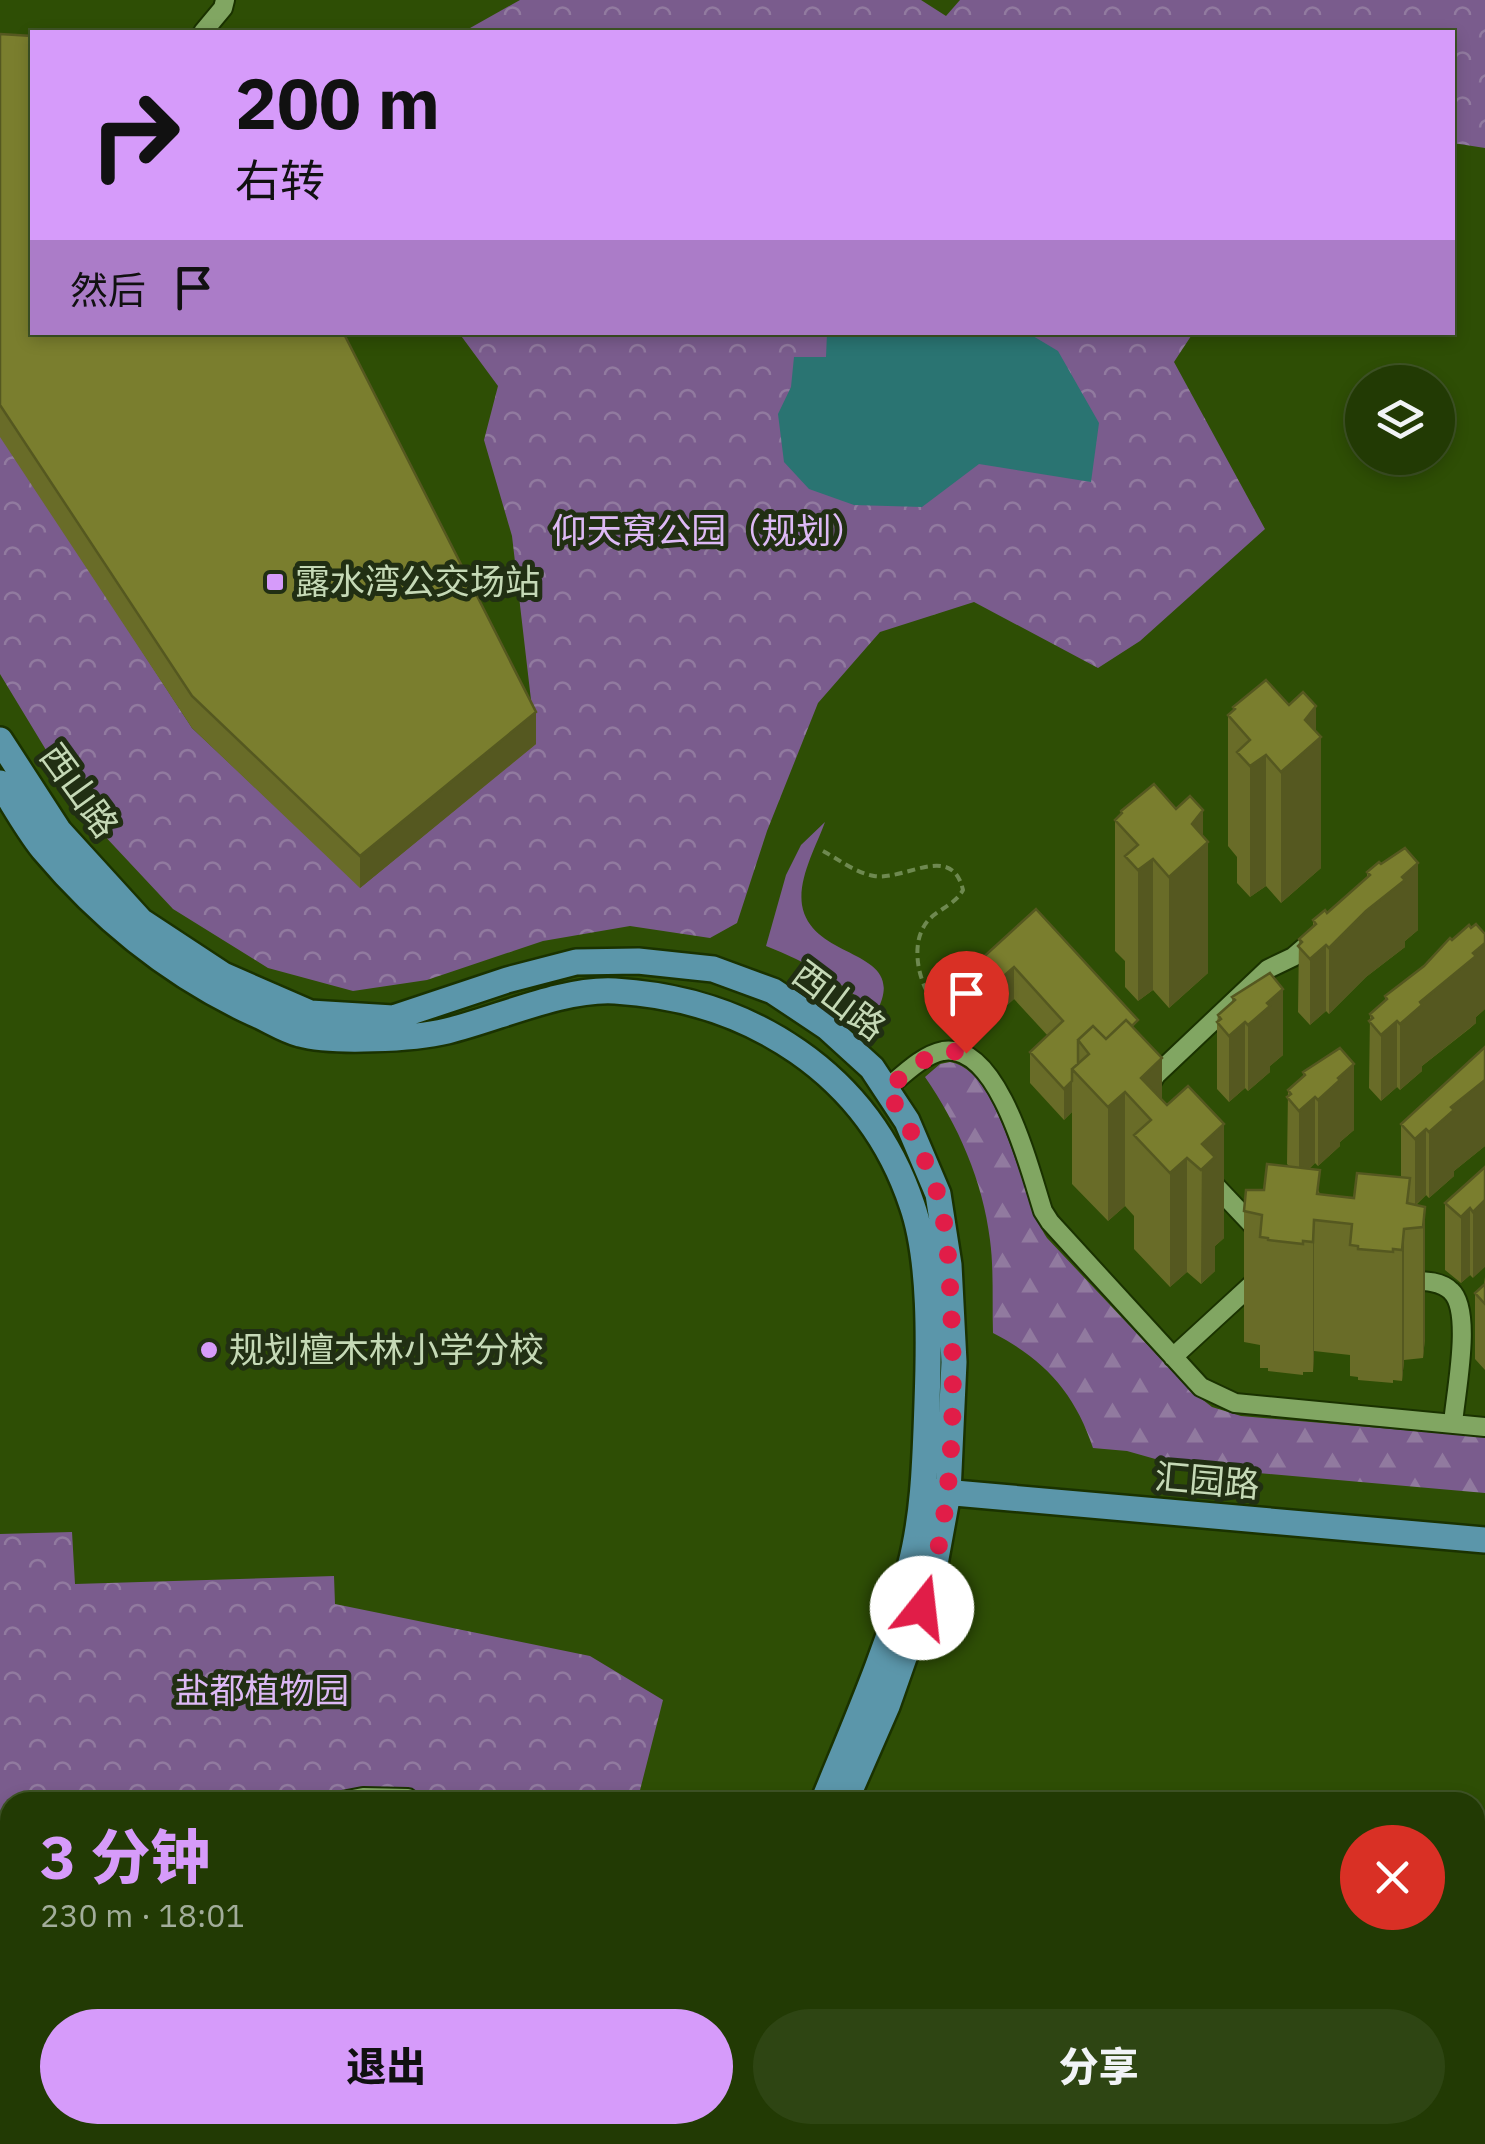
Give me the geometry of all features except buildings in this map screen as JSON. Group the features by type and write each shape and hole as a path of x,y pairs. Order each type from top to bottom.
{"main road":[{"name":"西山路","path":"0,740 59,831 141,921 223,975 310,1013 392,1018 506,980 576,962 638,961 713,968 773,992 827,1028 872,1068 906,1121 938,1194 949,1265 954,1362 936,1491 867,1694 826,1792"},
{"name":"西山路","path":"0,784 41,846 127,936 214,995 301,1034 390,1039 445,1032 535,1004 610,990 685,999 741,1018 795,1048 844,1090 883,1141 913,1206 924,1268 936,1491 933,1575 887,1706 849,1792"},
{"name":"汇园路","path":"936,1491 1485,1540"}],"street":[{"path":"205,30 226,0"},
{"path":"1147,1104 1148,1089 1156,1075 1268,969 1293,958 1331,922"},
{"path":"886,1090 939,1051 953,1050 976,1060 1008,1113 1050,1222 1201,1387 1235,1403 1485,1427"},
{"path":"1201,1170 1270,1244"},
{"path":"1173,1357 1268,1270"},
{"path":"1383,1278 1441,1285 1456,1297 1463,1316 1453,1424"}],"path":[{"path":"823,851 876,877 938,865 952,868 958,875 962,890 958,898 933,915 922,929 918,946 920,968 924,988 932,1001 976,1037 976,1060"}],"green space":[{"path":"520,0 921,0 946,16 960,0 1485,0 1485,148 1455,143 1455,30 467,30"},
{"name":"仰天窝公园（规划）","path":"460,335 1192,335 1174,362 1265,529 1140,641 1098,668 974,602 880,632 818,703 767,831 737,923 710,938 630,926 543,941 427,980 353,991 268,968 173,909 86,816 0,674 0,433 192,728 361,887 536,743 512,536 484,440 498,386"},
{"path":"825,822 805,873 802,905 810,924 823,937 871,965 881,976 884,992 876,1013 824,974 766,946 786,875 801,845"},
{"path":"950,1062 968,1070 983,1087 1008,1138 1047,1238 1190,1390 1212,1407 1241,1416 1485,1437 1485,1493 1180,1466 1127,1451 1093,1448 1077,1410 1055,1380 1028,1354 993,1333 991,1251 982,1196 958,1134 925,1077 940,1064"},
{"name":"盐都植物园","path":"72,1532 75,1584 334,1576 335,1604 590,1656 663,1700 640,1792 0,1792 0,1534"}],"water":[{"path":"827,335 1031,335 1058,351 1099,423 1091,482 979,464 922,507 854,505 809,489 784,462 778,414 791,387 794,357 826,357"}],"place":[{"name":"露水湾公交场站","path":"275,582"},
{"name":"规划檀木林小学分校","path":"209,1350"}],"route":[{"path":"922,1608 933,1575 948,1493 954,1362 949,1265 938,1194 906,1121 886,1090 928,1056 939,1051 966,1053"}]}
